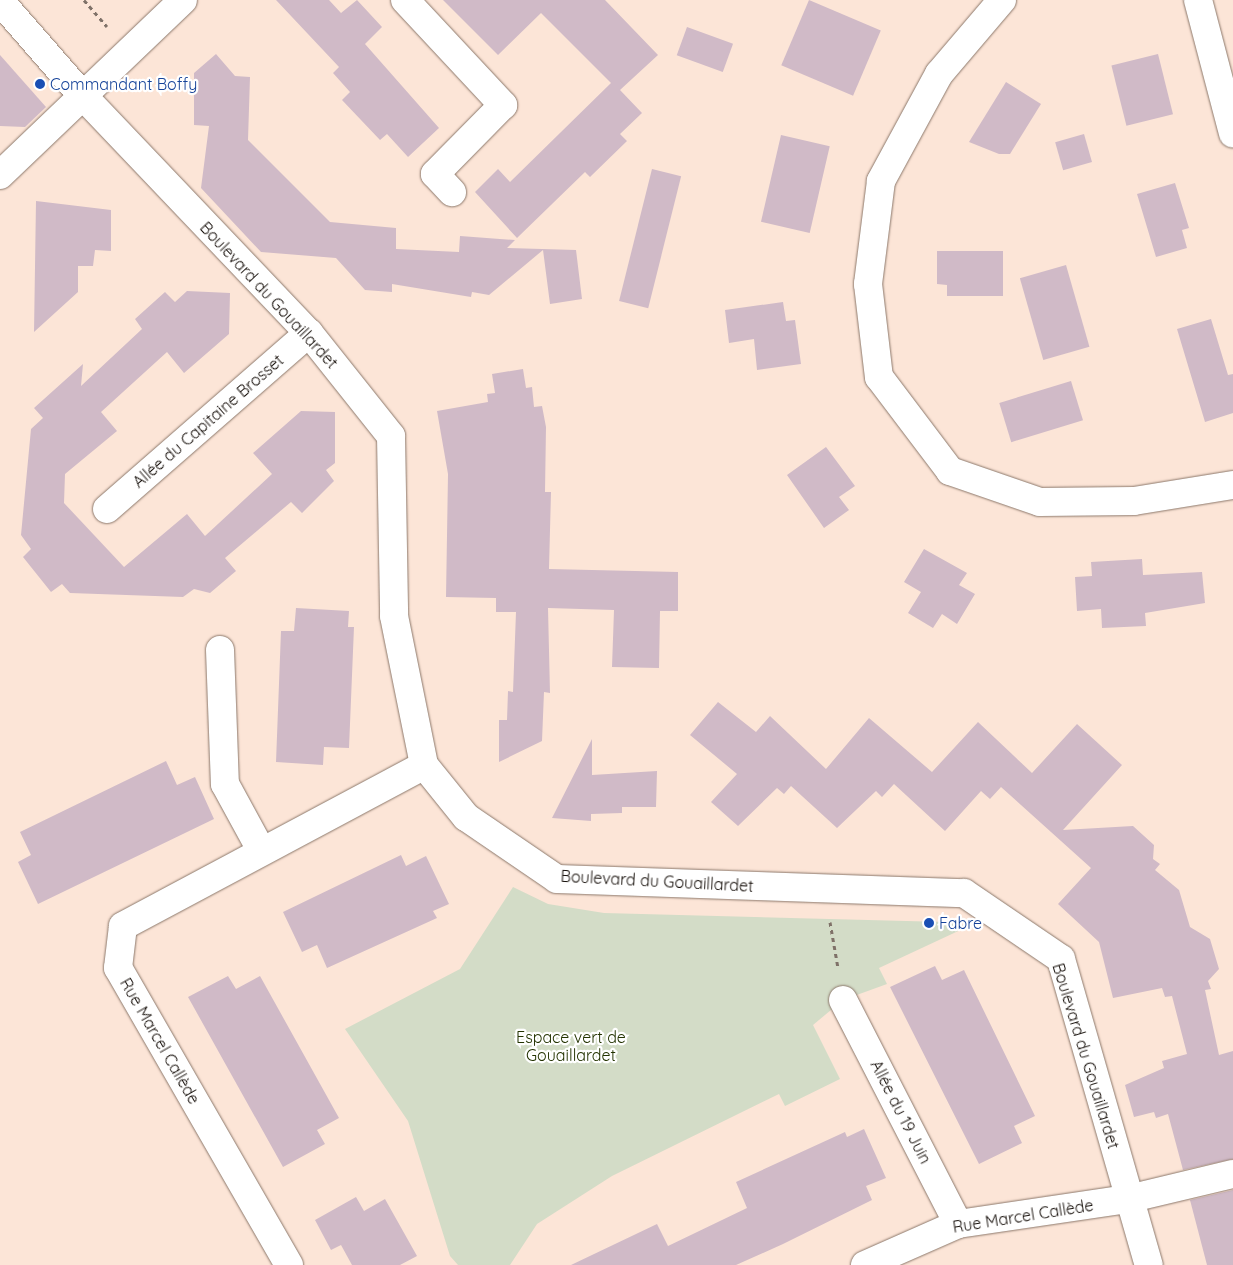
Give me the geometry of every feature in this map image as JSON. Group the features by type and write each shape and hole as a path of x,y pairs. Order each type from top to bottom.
{"street":[{"path":"0,175 183,0"},
{"path":"405,0 503,106 435,174 452,192"},
{"path":"1002,0 939,74 882,181 868,284 879,377 950,470 1040,502 1134,501 1233,485"},
{"path":"1198,0 1233,133"},
{"name":"Boulevard du Gouaillardet","path":"0,1 83,96 309,333 391,436 394,616 424,765 466,817 557,878 964,893 1060,959 1128,1199 1149,1265"},
{"name":"Allée du Capitaine Brosset","path":"107,509 309,333"},
{"path":"220,650 225,784 261,850"},
{"name":"Rue Marcel Callède","path":"289,1265 118,968 123,926 261,850 424,765"},
{"name":"Allée du 19 Juin","path":"843,1000 958,1224"},
{"name":"Rue Marcel Callède","path":"865,1265 906,1256 958,1224 1128,1199 1233,1174"}],"path":[{"path":"824,888 843,1000"}],"green space":[{"name":"Espace vert de Gouaillardet","path":"513,887 548,904 604,913 945,922 969,926 879,968 887,984 843,1000 813,1025 840,1079 785,1106 779,1094 612,1176 537,1224 510,1265 458,1265 450,1256 408,1121 345,1029 460,969"}],"building":[{"path":"276,0 329,0 341,13 357,0 382,27 365,44 439,128 408,157 387,134 380,140 342,100 350,92 333,73 339,67"},
{"path":"443,0 605,0 658,55 620,90 642,113 620,134 627,141 590,177 585,172 517,238 475,192 498,169 510,182 611,83 541,13 498,55"},
{"path":"809,0 881,30 853,96 781,65"},
{"path":"687,27 733,44 723,72 677,55"},
{"path":"216,54 235,76 250,77 248,140 330,222 396,228 396,249 459,252 460,236 515,240 507,248 576,250 582,299 550,304 543,250 489,295 472,292 471,297 392,284 392,292 365,290 336,258 261,252 201,188 209,126 194,125 194,73"},
{"path":"1158,54 1173,114 1126,126 1111,66"},
{"path":"0,55 46,107 25,127 0,126"},
{"path":"1006,82 1041,104 1010,154 999,154 969,142"},
{"path":"1084,134 1092,162 1063,170 1055,142"},
{"path":"781,135 830,146 810,233 761,222"},
{"path":"652,169 681,176 648,308 619,301"},
{"path":"1175,183 1189,228 1182,230 1187,248 1156,257 1137,194"},
{"path":"36,201 111,210 111,251 95,250 93,266 78,266 78,292 34,332"},
{"path":"937,251 1003,251 1003,296 947,296 947,285 937,284"},
{"path":"1066,265 1089,347 1043,360 1020,278"},
{"path":"187,291 230,293 229,334 184,373 167,352 101,412 117,431 65,474 64,503 124,567 187,514 205,536 272,474 253,453 301,411 335,412 335,463 326,470 334,481 302,513 291,502 225,558 236,571 210,593 194,589 183,597 70,593 62,584 51,592 23,557 31,549 21,535 31,429 43,418 34,408 83,364 81,386 142,329 135,319 165,292 175,302"},
{"path":"783,302 786,321 795,320 801,364 757,370 754,339 729,343 725,310"},
{"path":"1211,319 1228,375 1233,374 1233,413 1205,422 1177,329"},
{"path":"523,369 526,388 532,387 534,407 542,406 546,427 545,492 551,492 549,569 678,572 678,611 660,611 659,668 612,667 614,610 548,608 550,693 544,692 542,741 499,762 499,720 507,720 508,691 513,692 516,612 496,612 496,598 446,597 448,474 437,411 488,402 487,394 495,393 492,374"},
{"path":"1071,381 1083,420 1011,442 999,403"},
{"path":"826,447 855,486 839,497 849,510 824,528 787,475"},
{"path":"924,549 967,573 959,585 975,594 957,624 942,614 933,628 908,613 921,592 904,582"},
{"path":"1142,559 1143,575 1202,572 1205,603 1145,613 1146,626 1102,628 1101,609 1077,611 1075,577 1092,576 1091,562"},
{"path":"296,608 349,611 348,627 354,627 349,748 324,747 323,765 276,762 281,631 294,631"},
{"path":"718,702 756,732 770,716 826,769 869,718 932,772 978,722 1032,773 1077,724 1122,765 1063,830 1133,826 1154,845 1153,859 1160,864 1155,870 1179,890 1190,927 1210,939 1219,969 1208,981 1211,989 1205,990 1219,1055 1233,1051 1233,1159 1183,1170 1168,1114 1156,1118 1154,1112 1134,1117 1125,1085 1164,1068 1162,1061 1187,1054 1172,996 1165,997 1162,988 1113,998 1099,942 1058,904 1091,868 1001,787 990,799 981,791 945,831 894,784 882,797 876,791 837,828 791,786 784,794 777,788 738,826 711,802 737,774 690,735"},
{"path":"592,739 592,775 657,771 656,807 622,807 622,813 591,814 591,821 552,818"},
{"path":"166,761 177,785 195,777 214,819 38,904 18,862 31,855 20,832"},
{"path":"401,855 406,866 426,856 449,904 433,911 437,918 327,968 317,945 302,952 283,912"},
{"path":"935,966 942,980 964,970 1035,1116 1014,1126 1022,1143 979,1164 890,987"},
{"path":"228,976 236,989 260,976 339,1118 317,1130 325,1144 283,1167 188,997"},
{"path":"864,1129 886,1178 866,1186 872,1200 783,1244 736,1265 571,1265 657,1224 668,1246 747,1208 736,1182 845,1132 847,1137"},
{"path":"1233,1190 1233,1265 1207,1265 1190,1200"},
{"path":"356,1197 364,1211 385,1199 417,1256 400,1265 352,1265 341,1245 331,1250 315,1220"}],"place":[{"name":"Commandant Boffy","path":"40,84"},
{"name":"Fabre","path":"929,923"}]}
